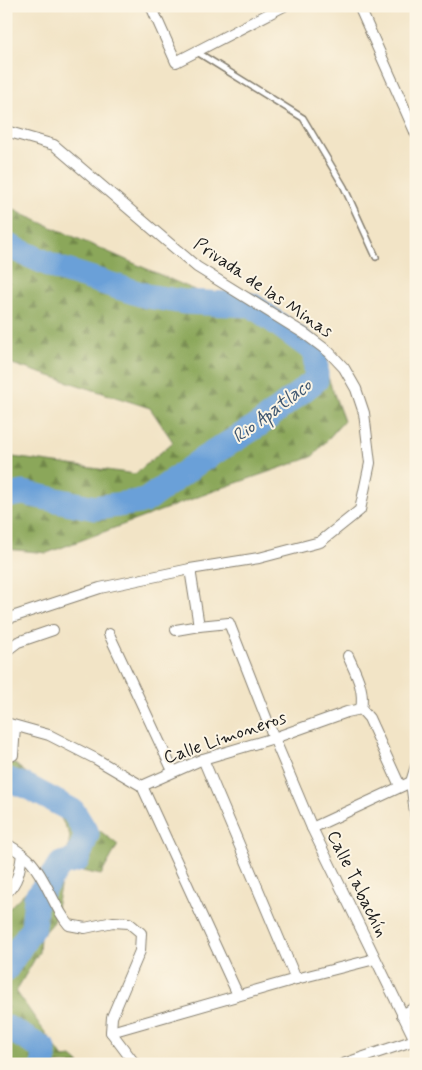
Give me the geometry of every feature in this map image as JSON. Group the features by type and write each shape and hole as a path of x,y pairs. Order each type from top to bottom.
{"street":[{"path":"151,6 176,62 284,6"},
{"path":"359,6 416,134"},
{"name":"Privada de las Minas","path":"6,131 54,145 197,267 305,334 329,352 344,368 356,390 364,413 370,463 360,510 320,542 259,558 190,569 100,588 6,618"},
{"path":"176,630 199,626 190,569"},
{"name":"Calle Tabachín","path":"199,626 229,623 312,828 415,1041"},
{"path":"6,651 18,642 53,630"},
{"path":"109,634 173,771"},
{"path":"348,656 362,688 363,700 361,709 369,718 400,786"},
{"name":"Calle Limoneros","path":"142,786 203,759 361,709"},
{"path":"13,755 11,725 49,736 96,759 142,786 238,995"},
{"path":"203,759 296,979"},
{"path":"416,766 411,782 416,820"},
{"path":"312,828 411,782"},
{"path":"6,843 22,854 38,871 68,925 85,928 113,922 129,923 141,933 140,951 112,1017 111,1032 135,1064"},
{"path":"6,893 12,888 19,875 22,854"},
{"path":"111,1032 238,995 375,959"},
{"path":"402,1015 416,1007"},
{"path":"343,1064 415,1041"}],"lane":[{"path":"196,51 303,118 344,187 376,257"}],"green space":[{"path":"6,204 22,214 197,291 259,321 326,372 344,421 312,457 222,488 47,553 6,549 6,456 135,474 173,442 150,408 6,362"},
{"path":"6,761 15,764 118,845 101,875 68,868 62,877 53,922 40,937 39,952 16,991 63,1058 72,1057 80,1064 6,1064 6,911 68,850 70,835 57,811 6,787"}],"waterway":[{"name":"Rio Apatlaco","path":"6,245 60,269 147,296 184,302 252,305 316,352 316,380 260,424 200,461 145,501 95,508 23,493 6,496"},
{"name":"Rio Apatlaco","path":"6,779 26,786 73,811 87,834 77,860 61,864 36,898 33,927 6,969"},
{"name":"Rio Apatlaco","path":"6,1027 44,1049 44,1064"}]}
